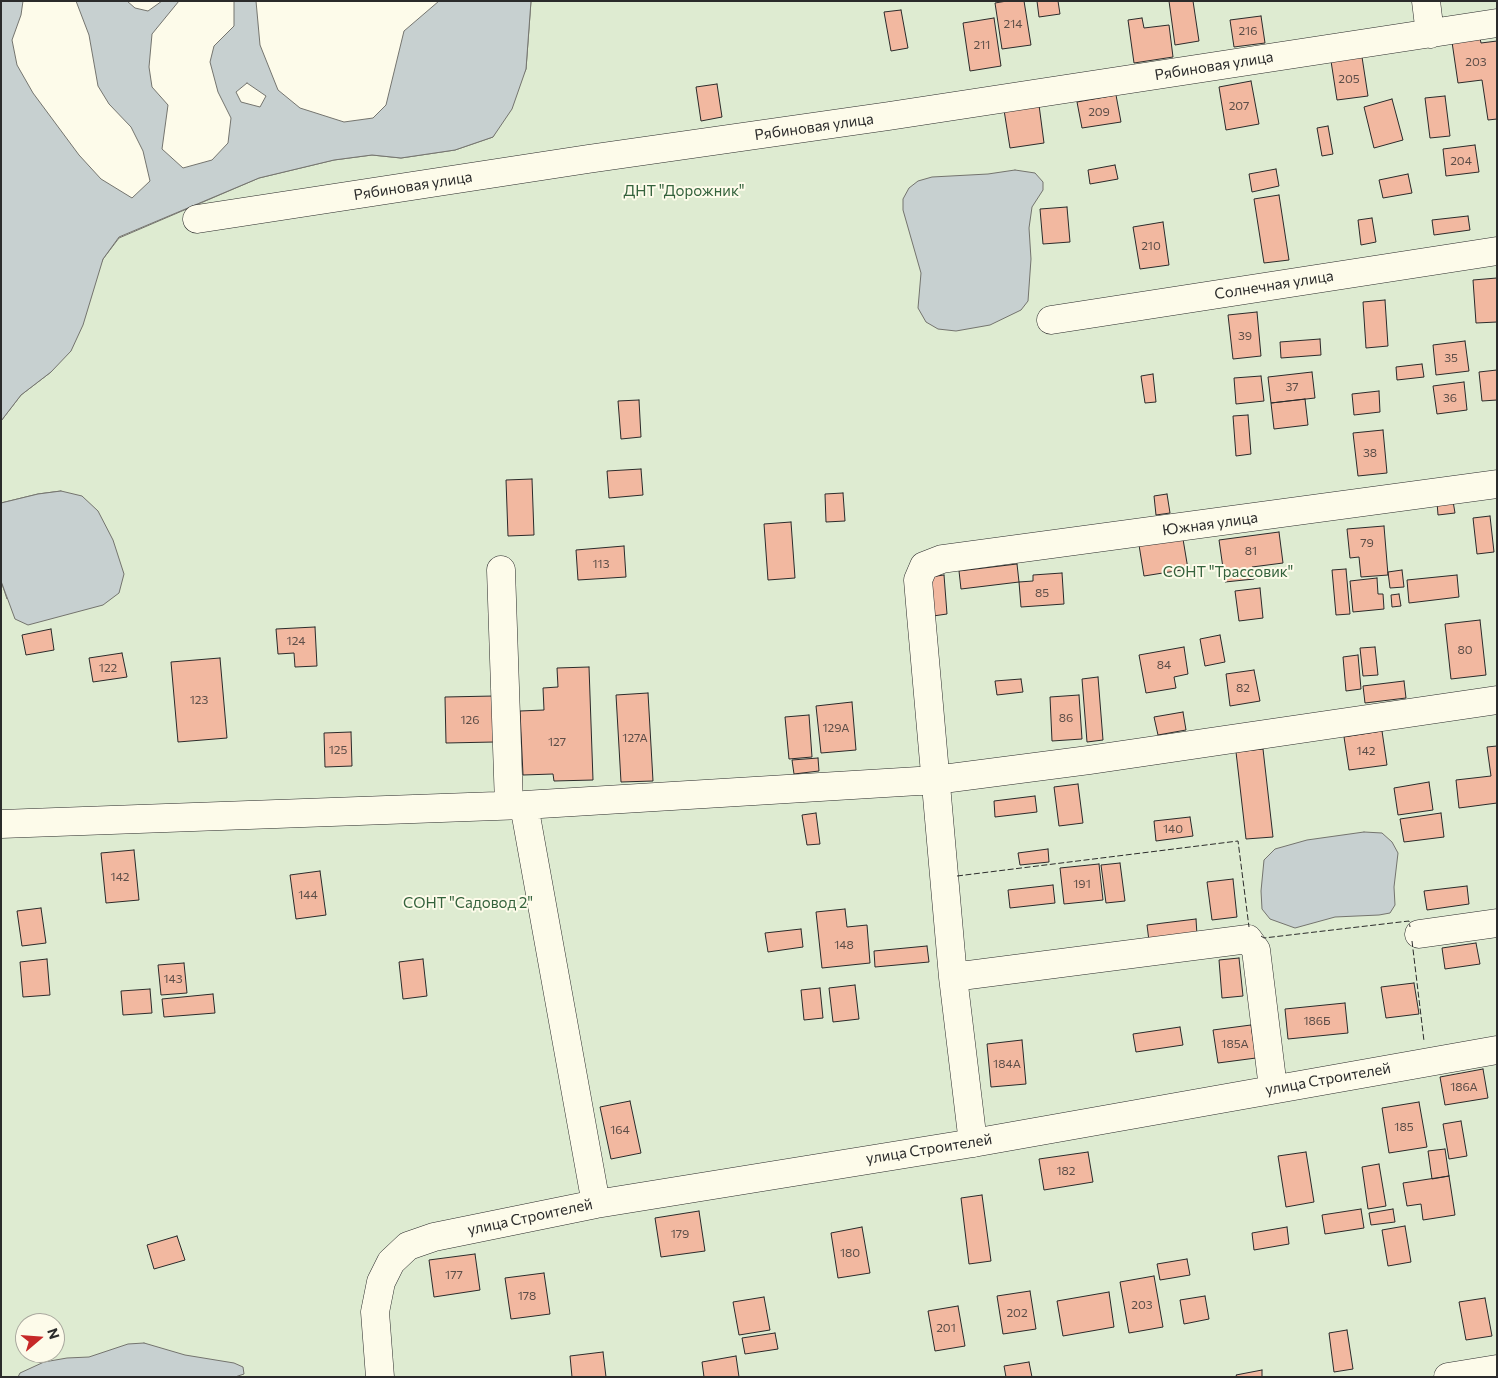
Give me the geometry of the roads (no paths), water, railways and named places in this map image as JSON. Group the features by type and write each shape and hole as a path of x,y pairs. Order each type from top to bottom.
{"street":[{"path":"1426,1 1430,34"},
{"name":"Рябиновая улица","path":"197,219 1497,23"},
{"name":"Солнечная улица","path":"1051,320 1497,251"},
{"name":"Южная улица","path":"935,780 918,580 924,566 942,559 1497,484"},
{"path":"501,570 516,805 596,1204"},
{"path":"1,824 516,805 935,780 1497,700"},
{"path":"935,780 953,977 972,1142"},
{"path":"1418,934 1497,923"},
{"path":"953,977 1248,939 1256,950 1273,1088"},
{"name":"улица Строителей","path":"380,1377 375,1312 381,1282 391,1262 408,1246 434,1237 596,1204 972,1142 1497,1050"},
{"path":"1448,1377 1497,1369"}],"park label":[{"name":"ДНТ \"Дорожник\"","path":"684,191"},
{"name":"СОНТ \"Трассовик\"","path":"1228,572"},
{"name":"СОНТ \"Садовод 2\"","path":"468,903"}]}
